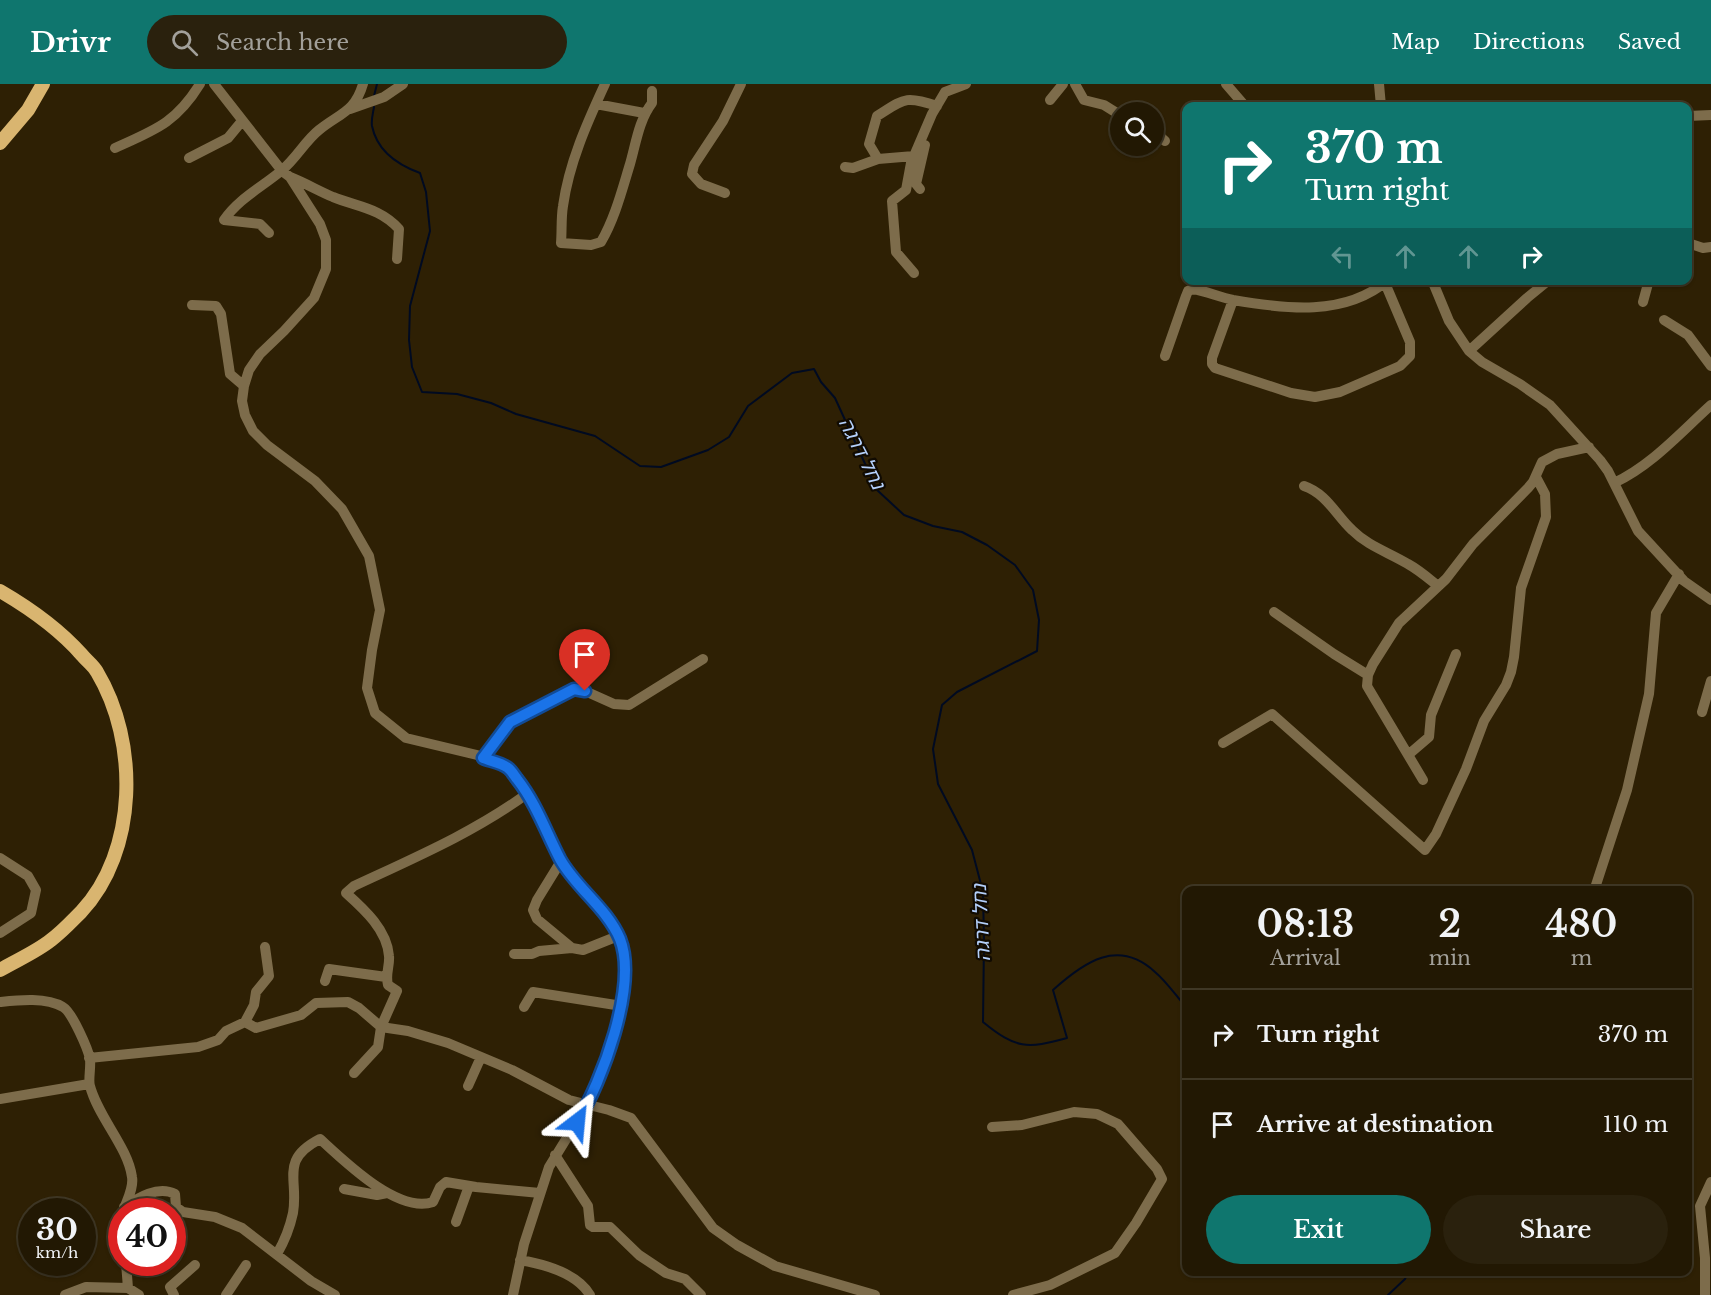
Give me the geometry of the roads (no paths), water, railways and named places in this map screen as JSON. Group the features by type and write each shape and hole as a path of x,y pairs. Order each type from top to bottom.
{"main road":[{"path":"0,143 28,110 43,84"},
{"path":"0,591 41,617 67,639 97,671 112,702 120,733 126,774 126,807 120,842 105,877 82,910 51,941 0,970"}],"street":[{"path":"115,148 157,129 176,116 200,84"},
{"path":"214,84 242,122 286,174 320,224 326,240 326,269 314,298 260,354 249,370 242,401 245,415 253,431 267,445 315,481 342,509 369,556 380,610 367,688 375,713 406,738 483,758 508,768 528,793 561,861 611,924 618,936 624,960 622,1006 607,1055 587,1105 555,1155 540,1193 520,1260 513,1295"},
{"path":"350,109 360,96 363,84"},
{"path":"268,233 260,224 224,220 267,180 286,174 317,131 350,109 384,97 403,84"},
{"path":"605,84 583,132 571,170 562,208 561,243 591,245 602,242 630,165 644,113 652,103 652,91"},
{"path":"724,193 701,184 692,174 694,165 723,121 741,84"},
{"path":"914,273 896,252 892,201 906,190 914,156 945,92 966,84"},
{"path":"1050,100 1063,84"},
{"path":"1075,84 1084,100 1110,109"},
{"path":"1226,84 1242,102"},
{"path":"1379,84 1381,102"},
{"path":"878,159 869,144 877,116 900,101 909,99 918,99 935,110"},
{"path":"596,104 644,113"},
{"path":"920,189 916,184 918,171 925,144 934,124 935,110"},
{"path":"1692,116 1711,115"},
{"path":"189,159 228,138 242,122"},
{"path":"844,167 854,168 878,159 914,156"},
{"path":"286,174 333,197 377,211 389,218 399,229 397,259"},
{"path":"1692,244 1703,248 1711,247"},
{"path":"1165,356 1188,291 1193,289 1233,300 1302,307 1335,306 1366,296 1382,285"},
{"path":"1233,300 1212,358 1215,368 1291,393 1315,397 1340,392 1400,366 1410,356 1410,342 1387,285"},
{"path":"1434,285 1449,321 1469,351 1482,362 1550,405 1608,471 1638,531 1679,574 1711,600"},
{"path":"1469,351 1544,285"},
{"path":"1643,302 1648,285"},
{"path":"192,305 216,306 221,314 230,374 244,386"},
{"path":"1664,320 1688,335 1711,366"},
{"path":"1614,483 1648,463 1711,405"},
{"path":"1423,780 1367,686 1368,675 1379,652 1400,623 1446,579 1479,537 1528,488 1536,477 1538,466 1548,457 1589,447"},
{"path":"1223,743 1272,714 1425,850 1436,834 1466,769 1484,721 1506,685 1511,672 1521,588 1546,517 1545,494 1536,477"},
{"path":"1304,486 1320,493 1350,528 1364,540 1408,564 1438,586"},
{"path":"1596,886 1627,790 1649,694 1656,612 1679,574"},
{"path":"1274,612 1368,675"},
{"path":"1408,755 1429,737 1431,715 1456,654"},
{"path":"483,758 510,722 574,689 585,691 614,704 629,705 703,659"},
{"path":"1702,711 1711,681"},
{"path":"354,1073 378,1047 381,1027 397,991 388,985 386,977 390,962 388,945 370,915 346,893 354,886 450,841 512,805 528,793"},
{"path":"0,858 28,876 36,890 31,913 0,933"},
{"path":"561,861 533,910 537,919 572,948"},
{"path":"514,954 532,954 539,951 572,948 583,950 618,936"},
{"path":"89,1058 198,1047 218,1040 226,1031 245,1022 254,1005 256,992 269,976 265,947"},
{"path":"325,981 329,969 386,977"},
{"path":"524,1007 533,992 622,1006"},
{"path":"0,1002 37,1001 64,1007 70,1015 89,1058 91,1073 89,1084 98,1107 128,1161 133,1184 128,1198"},
{"path":"245,1022 256,1028 301,1015 316,1003 348,1002 359,1008 381,1027 408,1031 448,1043 512,1070 568,1100 622,1115 636,1123 713,1228 736,1245 775,1266 874,1295"},
{"path":"468,1086 481,1057"},
{"path":"0,1099 89,1084"},
{"path":"992,1127 1022,1125 1074,1112 1097,1114 1118,1124 1157,1169 1162,1179 1115,1253 1050,1285 1013,1295"},
{"path":"277,1254 293,1212 293,1169 302,1150 320,1140 387,1193 422,1206 434,1202 440,1186 446,1182 540,1193"},
{"path":"555,1155 588,1206 590,1225 610,1227 639,1255 666,1273 685,1279 701,1295"},
{"path":"1705,1295 1705,1257 1700,1206 1711,1182"},
{"path":"456,1222 469,1186"},
{"path":"344,1189 377,1195 387,1193"},
{"path":"142,1198 159,1191 170,1191 175,1194 175,1198"},
{"path":"186,1212 215,1217 242,1228 311,1281 335,1295"},
{"path":"520,1260 551,1266 583,1286 590,1295"},
{"path":"174,1295 170,1287 195,1265"},
{"path":"226,1295 246,1265"},
{"path":"127,1276 128,1288"},
{"path":"65,1295 86,1287 128,1288 139,1295"}],"waterway":[{"name":"נחל דרגה","path":"374,96 377,84"},
{"name":"נחל דרגה","path":"374,107 372,126 379,143 396,161 420,173 426,192 430,231 410,306 409,340 412,367 422,392 457,394 491,403 516,414 595,436 640,466 661,467 708,450 729,437 748,406 792,373 814,369 821,382 835,398 877,490 904,515 933,526 962,532 987,545 1015,565 1033,590 1039,620 1037,651 957,692 942,705 933,749 938,784 972,850 983,892 983,1022 1004,1037 1022,1044 1042,1044 1067,1038 1053,990 1089,963 1115,955 1141,962 1159,976 1182,1002"},
{"name":"נחל דרגה","path":"1388,1295 1406,1276"}]}
